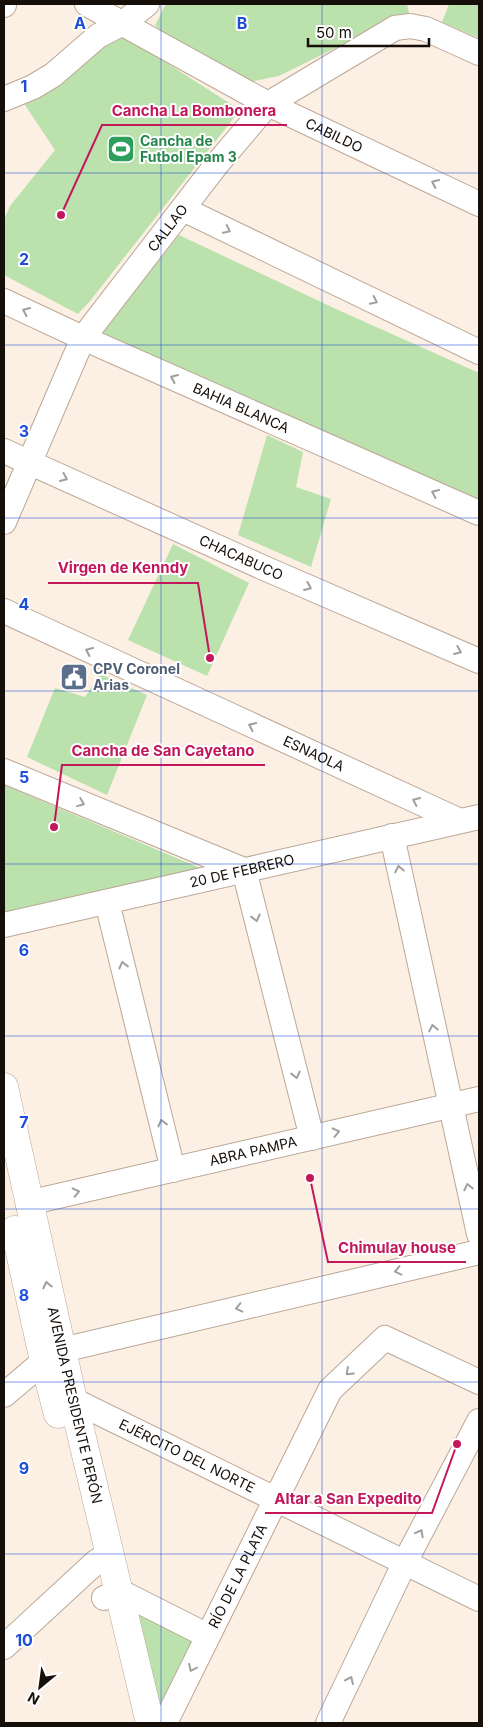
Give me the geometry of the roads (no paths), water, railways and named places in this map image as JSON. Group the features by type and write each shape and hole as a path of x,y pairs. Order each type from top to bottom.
{"main road":[{"name":"AVENIDA PRESIDENTE PERÓN","path":"5,1099 9,1140 28,1203 53,1355"},
{"name":"AVENIDA PRESIDENTE PERÓN","path":"4,1177 53,1355 112,1595 150,1723"},
{"name":"AVENIDA PRESIDENTE PERÓN","path":"112,1595 133,1723"}],"street":[{"name":"CABILDO","path":"87,4 268,104 479,204"},
{"path":"4,99 33,87 53,75 98,36 123,23 147,4"},
{"name":"CALLAO","path":"4,522 82,338 217,164 268,104 395,28 410,26 426,29 479,53"},
{"path":"183,209 479,352"},
{"name":"BAHIA BLANCA","path":"4,301 82,338 479,513"},
{"name":"CHACABUCO","path":"4,451 264,568 479,660"},
{"name":"ESNAOLA","path":"4,611 470,819"},
{"path":"4,771 244,870 312,1138"},
{"name":"20 DE FEBRERO","path":"4,925 470,819"},
{"path":"392,836 479,1234"},
{"path":"107,902 173,1170"},
{"name":"ABRA PAMPA","path":"28,1203 479,1099"},
{"path":"4,1395 53,1355 479,1252"},
{"name":"RÍO DE LA PLATA","path":"165,1723 330,1390 385,1338 479,1382"},
{"name":"EJÉRCITO DEL NORTE","path":"64,1401 276,1498 479,1599"},
{"path":"328,1723 405,1562 479,1421"},
{"path":"4,1647 103,1558"},
{"path":"112,1595 208,1636"}],"place":[{"name":"Cancha de Futbol Epam 3","path":"121,149"},
{"name":"Cancha La Bombonera","path":"61,215"},
{"name":"Virgen de Kenndy","path":"210,658"},
{"name":"CPV Coronel Arias","path":"74,677"},
{"name":"Cancha de San Cayetano","path":"54,827"},
{"name":"Chimulay house","path":"310,1178"},
{"name":"Altar a San Expedito","path":"457,1444"}]}
